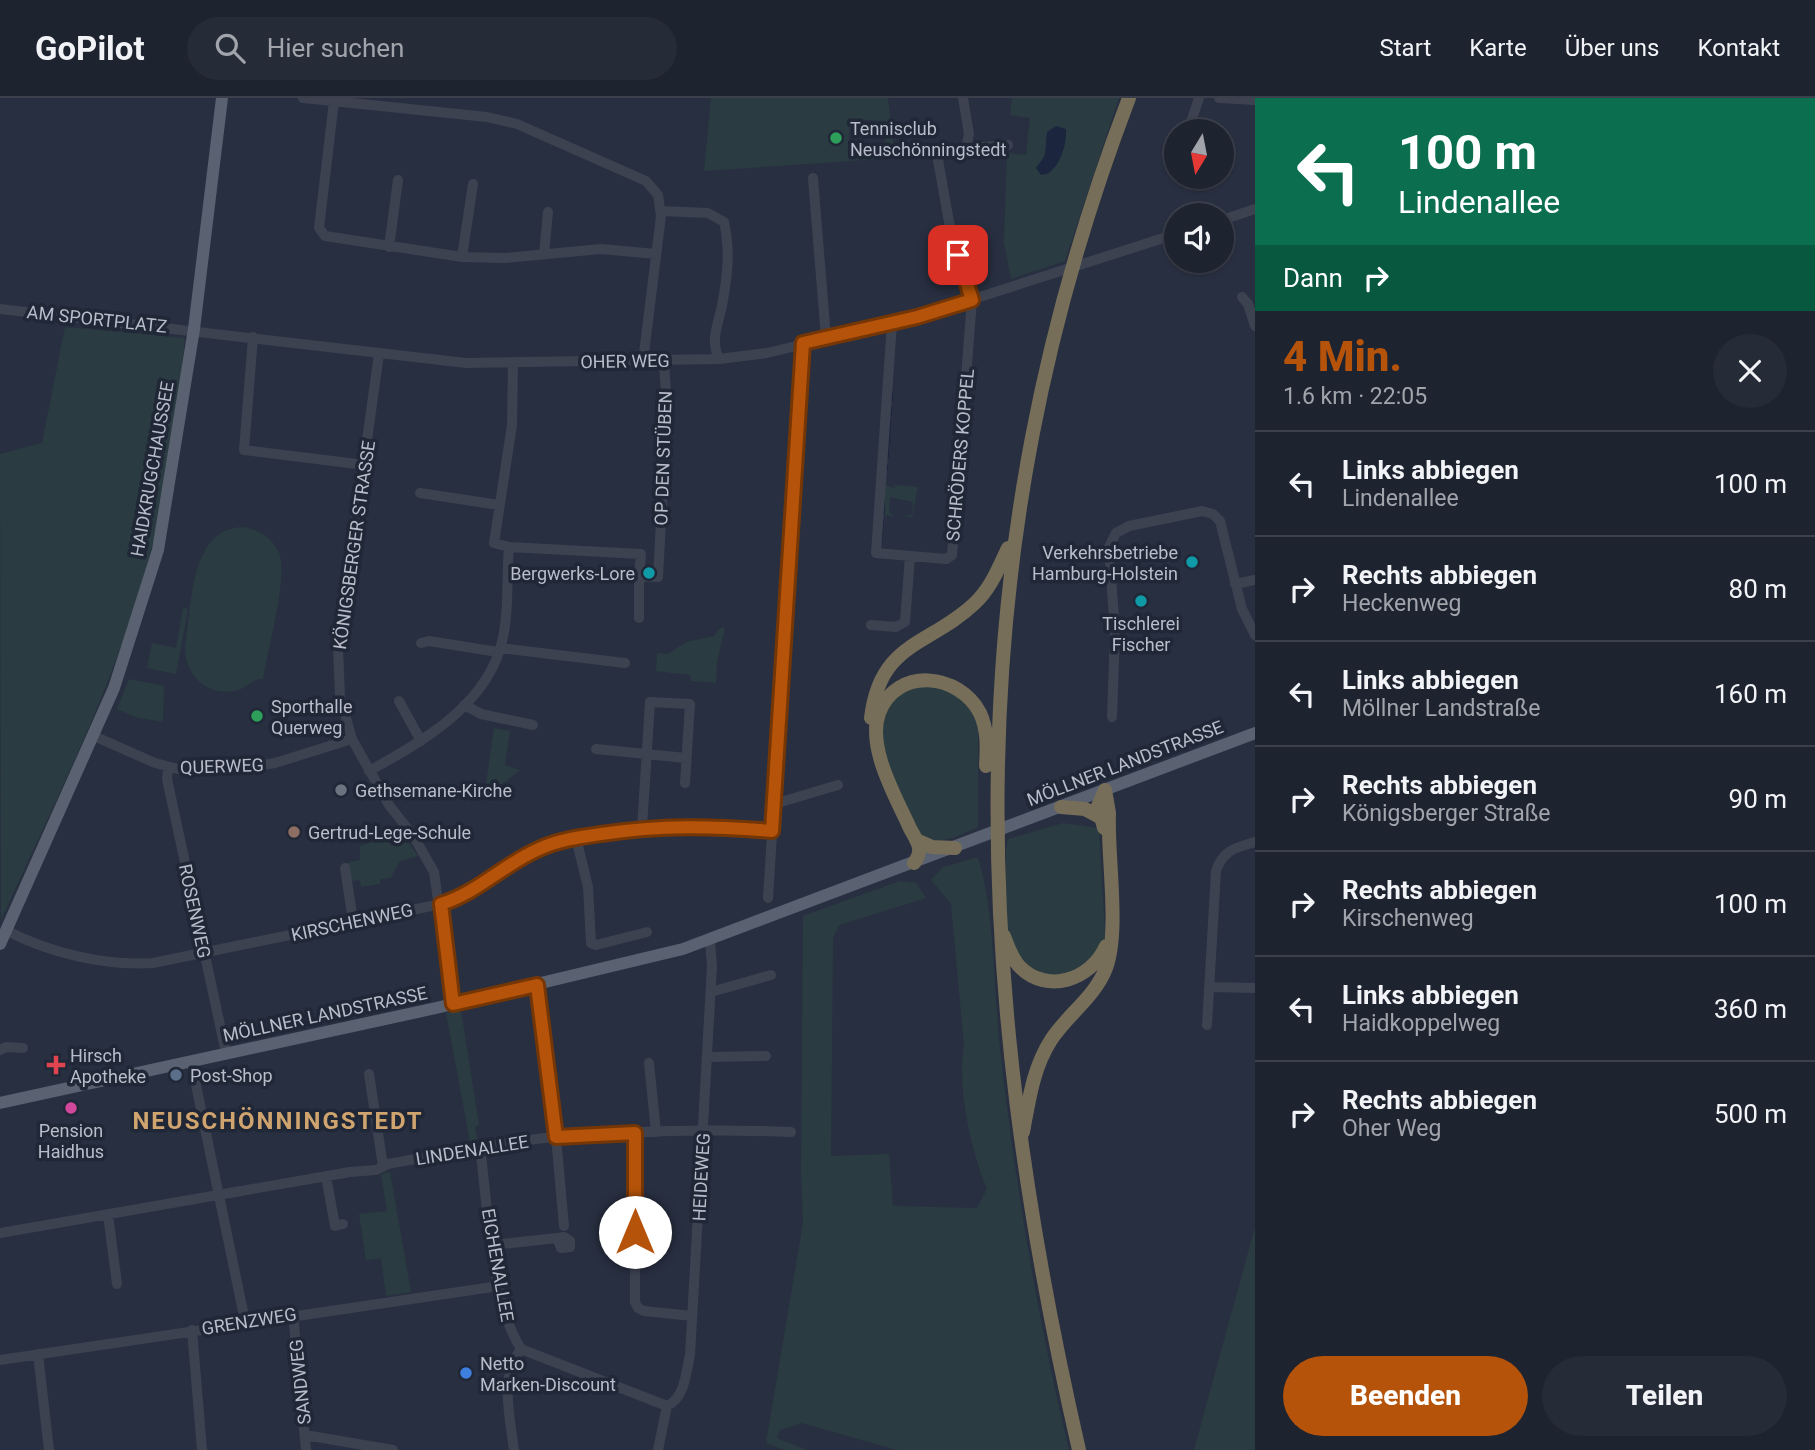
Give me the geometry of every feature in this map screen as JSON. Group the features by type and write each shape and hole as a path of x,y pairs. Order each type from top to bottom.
{"highway":[{"path":"1079,1450 1044,1287 1007,1040 998,902 998,706 1015,534 1029,444 1054,330 1089,210 1129,98"},
{"path":"914,863 875,752 871,726 875,695 883,676 902,653 975,603 991,582 1015,534"},
{"path":"914,863 919,849 880,755 876,727 884,703 895,691 910,682 935,680 952,685 965,694 974,704 984,725 987,860 991,886 998,902"},
{"path":"1105,790 1098,802 1108,842"},
{"path":"1021,1144 1037,1069 1052,1039 1102,978 1110,956 1109,805 1105,790"},
{"path":"1061,807 1085,810 1100,817"},
{"path":"916,840 932,847 955,848"},
{"path":"999,922 1016,963 1046,981 1070,980 1087,973 1099,960 1111,935"}],"main road":[{"name":"HAIDKRUGCHAUSSEE","path":"0,944 94,736 127,653 158,550 194,329 222,98"},
{"name":"MÖLLNER LANDSTRASSE","path":"0,1103 537,985 710,941 1255,733"}],"street":[{"path":"303,98 487,117 517,124 637,176 652,186 661,211 643,361"},
{"path":"963,98 969,134 966,148"},
{"path":"1192,119 1199,98"},
{"path":"1219,98 1255,100"},
{"path":"334,101 319,228 325,236 462,257 505,258 601,249 656,254"},
{"path":"972,300 946,209 938,160 942,153 1008,145"},
{"path":"813,178 826,338"},
{"path":"389,247 398,180"},
{"path":"462,257 473,184"},
{"path":"1234,216 1255,209"},
{"path":"661,211 708,213 724,222 729,246 727,272 714,340 719,359"},
{"path":"544,254 548,212"},
{"name":"OHER WEG","path":"194,329 379,355 466,363 719,359 760,354 892,323 1048,277 1164,238"},
{"path":"1242,297 1248,304 1255,326"},
{"name":"SCHRÖDERS KOPPEL","path":"892,323 876,553 946,559 952,555 972,300"},
{"name":"AM SPORTPLATZ","path":"0,309 194,329"},
{"path":"253,337 244,450 365,465"},
{"path":"768,898 803,343"},
{"name":"KÖNIGSBERGER STRASSE","path":"379,355 338,648 340,697 352,739 369,771 388,805 429,859 441,904 453,1004"},
{"name":"OP DEN STÜBEN","path":"659,555 667,410 664,361"},
{"path":"513,364 512,425 494,543 509,547 659,555 658,577 639,576"},
{"path":"420,494 499,505"},
{"path":"1112,717 1115,630 1110,547 1116,533 1129,526 1202,511 1213,514 1220,521 1242,610 1255,635"},
{"path":"369,771 421,741 464,705 491,671 499,650 509,547"},
{"path":"639,618 641,554"},
{"path":"871,625 896,627 905,622 910,556"},
{"path":"1235,584 1255,580"},
{"path":"421,643 429,641 625,663"},
{"path":"399,701 421,741"},
{"path":"642,828 650,702 690,704 685,783"},
{"path":"464,705 481,714 533,725"},
{"name":"QUERWEG","path":"94,736 168,768 245,768 275,763 352,739"},
{"path":"596,749 686,758"},
{"name":"ROSENWEG","path":"168,768 167,779 226,1054"},
{"path":"774,804 838,785"},
{"name":"KIRSCHENWEG","path":"7,931 59,951 106,962 153,963 441,904 472,891 538,849 576,838 642,828 689,825 772,831"},
{"path":"576,838 588,887 591,943 596,945 647,932"},
{"path":"1207,1024 1216,871 1221,858 1230,850 1255,842"},
{"path":"345,868 353,921"},
{"name":"HEIDEWEG","path":"667,1406 677,1399 684,1383 690,1355 711,992 710,941"},
{"path":"711,992 771,975"},
{"path":"537,985 564,1226"},
{"path":"1210,987 1255,988"},
{"path":"0,1050 6,1046 23,1048"},
{"path":"707,1057 766,1056"},
{"path":"191,1061 245,1321"},
{"path":"649,1063 656,1132"},
{"path":"369,1074 383,1166"},
{"name":"LINDENALLEE","path":"0,1233 326,1176 376,1170 383,1166 480,1147 556,1137 704,1129 791,1132"},
{"path":"635,1133 635,1302 638,1308 644,1311 692,1316"},
{"name":"EICHENALLEE","path":"480,1147 499,1286 508,1329 521,1349"},
{"path":"326,1176 335,1226 343,1224"},
{"path":"108,1215 117,1284"},
{"path":"493,1245 557,1238"},
{"name":"GRENZWEG","path":"0,1360 245,1321 499,1286"},
{"name":"SANDWEG","path":"293,1314 306,1450"},
{"path":"191,1330 202,1450"},
{"path":"514,1450 508,1379 509,1367 521,1349 667,1406 658,1450"},
{"path":"38,1354 49,1450"},
{"path":"305,1435 393,1450"}],"shaded area":[{"path":"711,98 888,98 895,158 704,171","holes":["850,119 886,121 885,154 848,152"]},
{"path":"1012,98 1119,98 1065,261 1011,279 1004,243 1007,153 1026,155 1030,118 1010,115","holes":["1066,129 1064,148 1048,175 1040,165 1046,150 1046,137"]},
{"path":"65,327 185,338 163,496 138,595 85,737 1,920 0,454 42,443"},
{"path":"884,485 895,488 895,485 918,487 912,517 901,516 912,515 913,502 890,497 889,513 895,516 882,515"},
{"path":"244,527 266,537 278,550 281,567 279,598 263,679 238,690 217,691 208,688 194,676 186,658 192,592 203,554 213,540 226,531"},
{"path":"183,608 188,609 176,674 147,668 152,643 176,648"},
{"path":"720,628 725,628 717,661 716,683 691,681 690,675 656,671 657,653 668,654 686,642 714,636"},
{"path":"129,679 164,686 163,722 135,717 117,709"},
{"path":"917,685 954,691 976,717 978,827 949,839 935,840 920,834 897,786 885,747 885,712 895,697"},
{"path":"494,728 510,731 505,765 520,770 484,798"},
{"path":"1063,823 1099,828 1105,932 1103,945 1073,976 1048,977 1029,968 1018,956 1011,940 1007,922 1006,850 1008,839"},
{"path":"386,838 391,846 408,842 418,856 399,862 391,878 380,879 380,884 361,887 360,880 350,881 347,863 360,860 360,846"},
{"path":"978,857 988,904 998,1033 1021,1205 1047,1353 1069,1450 897,1450 802,1423 780,1430 777,1438 807,1450 785,1450 766,1443 803,1223 803,916 900,881 916,883 926,898 839,925 833,938 831,1156 889,1154 893,1206 977,1208 987,1189 971,1138 964,1100 964,1046 951,904 931,880 943,867"},
{"path":"461,1010 479,1125 475,1127 478,1145 471,1147 446,1013"},
{"path":"390,1172 411,1292 386,1296 381,1258 366,1260 359,1214 387,1211 381,1174"},
{"path":"1255,1227 1255,1450 1194,1450"}],"water":[{"path":"1056,126 1066,129 1061,157 1053,170 1041,175 1036,168 1045,156 1047,132"}],"waterway":[{"path":"892,392 892,400"},
{"path":"891,408 891,415"},
{"path":"889,444 890,419"},
{"path":"888,447 888,457"},
{"path":"887,465 887,470"},
{"path":"884,501 884,514"},
{"path":"881,543 883,520"}],"place":[{"name":"Tennisclub Neuschönningstedt","path":"836,138"},
{"name":"Verkehrsbetriebe Hamburg-Holstein","path":"1192,562"},
{"name":"Bergwerks-Lore","path":"649,573"},
{"name":"Tischlerei Fischer","path":"1141,601"},
{"name":"Sporthalle Querweg","path":"257,716"},
{"name":"Gethsemane-Kirche","path":"341,790"},
{"name":"Gertrud-Lege-Schule","path":"294,832"},
{"name":"Hirsch Apotheke","path":"56,1065"},
{"name":"Post-Shop","path":"176,1075"},
{"name":"Pension Haidhus","path":"71,1108"},
{"name":"Netto Marken-Discount","path":"466,1373"}],"district":[{"name":"NEUSCHÖNNINGSTEDT","path":"278,1121"}],"route":[{"path":"635,1232 635,1133 556,1137 537,985 453,1004 441,904 472,891 538,849 565,840 642,828 689,825 772,831 803,343 917,317 972,300 958,255"}]}
